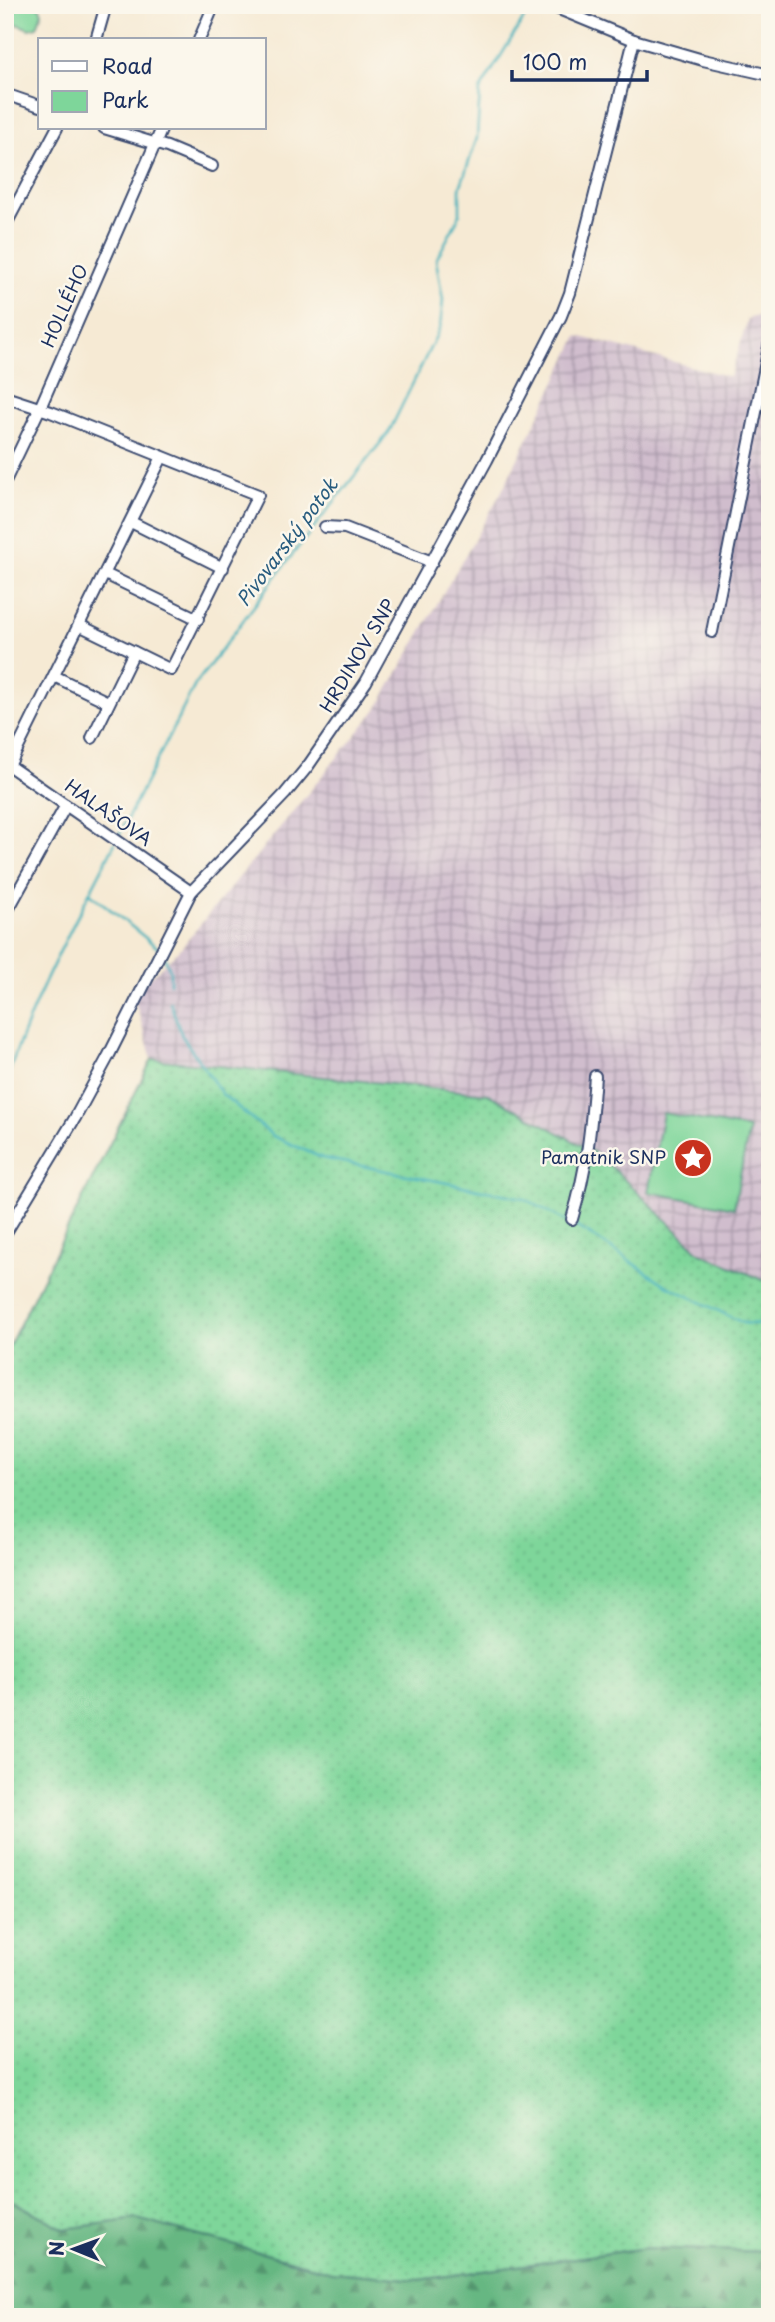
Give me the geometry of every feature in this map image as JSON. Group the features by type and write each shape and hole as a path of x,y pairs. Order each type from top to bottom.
{"street":[{"path":"97,38 106,5"},
{"path":"200,38 214,5"},
{"path":"549,5 634,40 703,60 770,75"},
{"name":"HRDINOV SNP","path":"5,1234 75,1118 191,892 285,794 308,766 366,682 432,562 570,293 634,40"},
{"path":"5,94 38,105"},
{"path":"5,226 56,130"},
{"path":"110,130 212,166"},
{"name":"HOLLÉHO","path":"5,481 40,408 161,130"},
{"path":"712,632 770,342"},
{"path":"5,397 40,408 258,495 172,670 79,625"},
{"path":"7,764 54,676 162,457"},
{"path":"131,522 223,568"},
{"path":"325,527 345,528 432,562"},
{"path":"105,574 198,619"},
{"path":"92,738 134,652"},
{"path":"54,676 108,702"},
{"name":"HALAŠOVA","path":"7,764 191,892"},
{"path":"5,915 66,805"},
{"path":"572,1219 584,1179 590,1143 595,1076"}],"shaded area":[{"path":"770,312 770,1283 700,1253 599,1155 488,1094 152,1059 133,994 181,948 377,709 502,491 578,336 730,377 748,319"}],"green space":[{"path":"5,5 35,5 40,8 42,13 37,27 29,29 5,19"},
{"path":"152,1059 488,1094 599,1155 700,1253 770,1283 770,2252 646,2248 419,2280 332,2272 137,2219 64,2229 5,2197 5,1354"},
{"path":"663,1113 749,1129 734,1208 648,1192"},
{"path":"5,2197 64,2229 137,2219 332,2272 419,2280 646,2248 770,2252 770,2317 5,2317"}],"waterway":[{"name":"Pivovarský potok","path":"118,837 195,685 389,432 440,328 443,300 436,260 460,215 460,188 477,138 480,90 532,5"},
{"name":"Pivovarský potok","path":"5,1085 41,992 115,843"},
{"path":"90,893 158,948"},
{"path":"164,956 170,970 170,983"},
{"path":"170,1002 182,1036 222,1094 273,1136 322,1158 523,1198 588,1233 666,1285 743,1323 770,1325"}],"place":[{"name":"Pamatnik SNP","path":"693,1158"}]}
